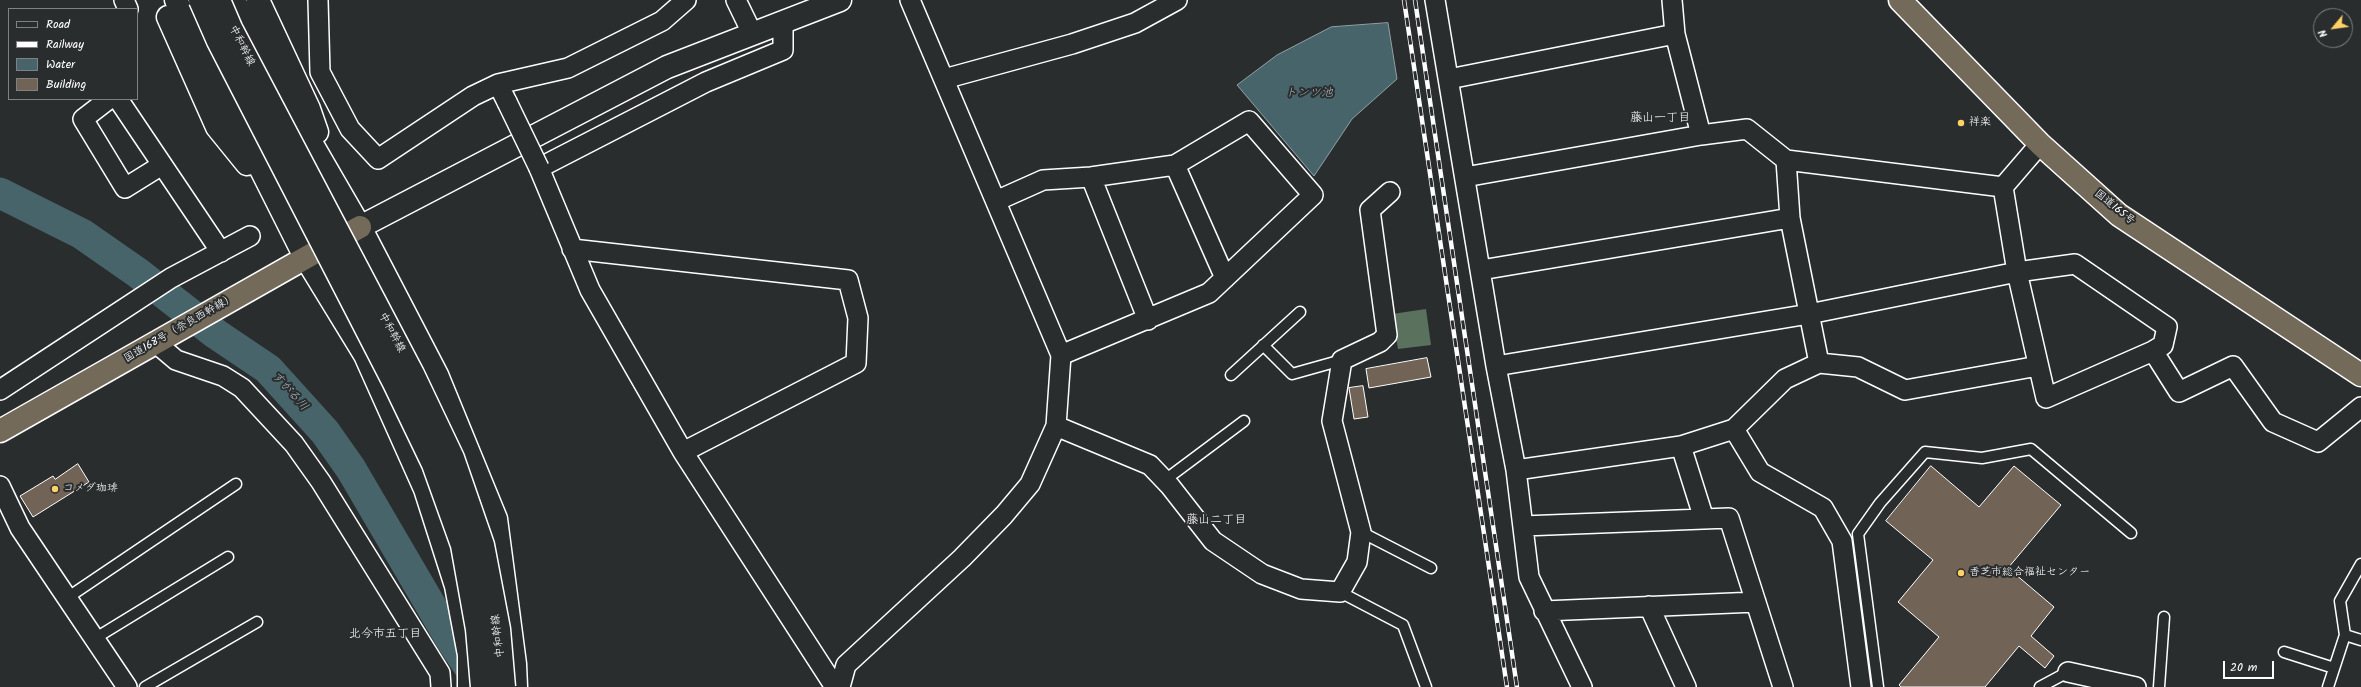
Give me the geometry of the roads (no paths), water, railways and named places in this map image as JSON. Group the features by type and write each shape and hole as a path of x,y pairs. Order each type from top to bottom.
{"highway":[{"name":"国道165号","path":"1900,0 2040,144 2119,215 2361,375"},
{"name":"国道168号（奈良西幹線）","path":"0,431 360,227"}],"main road":[{"path":"161,0 217,127 272,196"},
{"path":"176,0 272,196 305,257 365,355 426,489 456,586 469,655 469,687"},
{"name":"中和幹線","path":"200,0 218,41 394,383 433,464 462,545 477,629 482,687"},
{"name":"中和幹線","path":"219,0 232,28 413,374 453,458 483,545 499,629 504,687"},
{"path":"234,0 276,82 335,181 360,227 437,375 496,519 515,664 516,687"},
{"path":"258,0 309,109 335,181"},
{"path":"360,227 667,67 840,0"}],"street":[{"path":"318,0 320,72 350,129 378,159 473,96 498,84 568,68 662,21 686,0"},
{"path":"736,0 752,33"},
{"path":"840,687 846,665 962,558 1030,484 1056,426 1061,356 910,0"},
{"path":"944,79 1072,44 1135,23 1177,0"},
{"path":"1435,0 1496,366 1516,470 1529,577 1544,611 1582,687"},
{"path":"1672,0 1675,34 1701,135"},
{"path":"539,168 706,82 783,50 783,22"},
{"path":"1449,79 1675,34"},
{"path":"498,84 539,168 590,290 683,452 835,687"},
{"path":"108,100 83,119 125,188 162,165"},
{"path":"119,100 221,252"},
{"path":"996,201 1043,180 1091,177 1175,165 1249,121 1313,195 1209,293 1061,356"},
{"path":"1465,177 1701,135 1747,129 1786,160 2003,187"},
{"path":"2003,187 2040,144"},
{"path":"1786,160 1790,218 1819,363"},
{"path":"1175,165 1225,278"},
{"path":"1091,177 1148,320"},
{"path":"1496,366 1809,314 2017,272 2076,264 2167,327 2163,345 2153,351 2046,398 2017,272 2003,187"},
{"path":"1056,426 1150,465 1165,480 1213,541 1262,574 1301,589 1340,592 1357,562 1361,532 1332,421 1342,360 1380,342 1387,335 1370,210 1390,192"},
{"path":"1481,270 1790,218"},
{"path":"0,390 171,278 250,236"},
{"path":"572,249 848,280 858,318 856,363 683,452"},
{"path":"156,343 176,360 223,376 242,388 294,444 321,482 440,673 441,687"},
{"path":"2153,351 2179,392 2233,366 2273,422 2318,442 2361,407"},
{"path":"1516,470 1681,446 1734,428 1785,379 1819,363 1858,367 1905,390 2038,366"},
{"path":"1734,428 1760,472 1823,508 1842,541 1861,687"},
{"path":"1681,446 1704,519"},
{"path":"0,486 20,528 127,687"},
{"path":"1523,526 1729,518 1783,687"},
{"path":"1544,611 1756,602"},
{"path":"1649,606 1686,687"},
{"path":"2068,672 2136,687"}],"lane":[{"path":"1231,375 1300,312"},
{"path":"1263,345 1292,374 1342,360"},
{"path":"1165,480 1244,421"},
{"path":"1878,687 1858,534 1880,503 1925,452 1982,458 2031,449 2131,533"},
{"path":"66,598 236,484"},
{"path":"1361,532 1431,568"},
{"path":"94,639 228,557"},
{"path":"2328,687 2345,634 2340,601 2361,564"},
{"path":"1340,592 1403,625 1426,687"},
{"path":"2159,687 2164,617"},
{"path":"145,687 258,622"},
{"path":"2345,634 2361,640"},
{"path":"2284,652 2334,668"},
{"path":"2040,687 2068,672"}],"water":[{"name":"トンツ池","path":"1388,23 1397,79 1352,119 1314,176 1237,85 1277,55 1331,27"}],"waterway":[{"name":"すがる川","path":"0,193 82,234 138,273 216,334 268,369 325,432 351,469 451,640 480,683"}],"railway":[{"path":"1404,0 1507,687"},
{"path":"1415,0 1517,687"}],"place":[{"name":"祥楽","path":"1961,123"},
{"name":"コメダ珈琲","path":"55,489"},
{"name":"香芝市総合福祉センター","path":"1961,573"}],"district":[{"name":"藤山一丁目","path":"1660,119"},
{"name":"藤山二丁目","path":"1216,521"},
{"name":"北今市五丁目","path":"385,635"}]}
